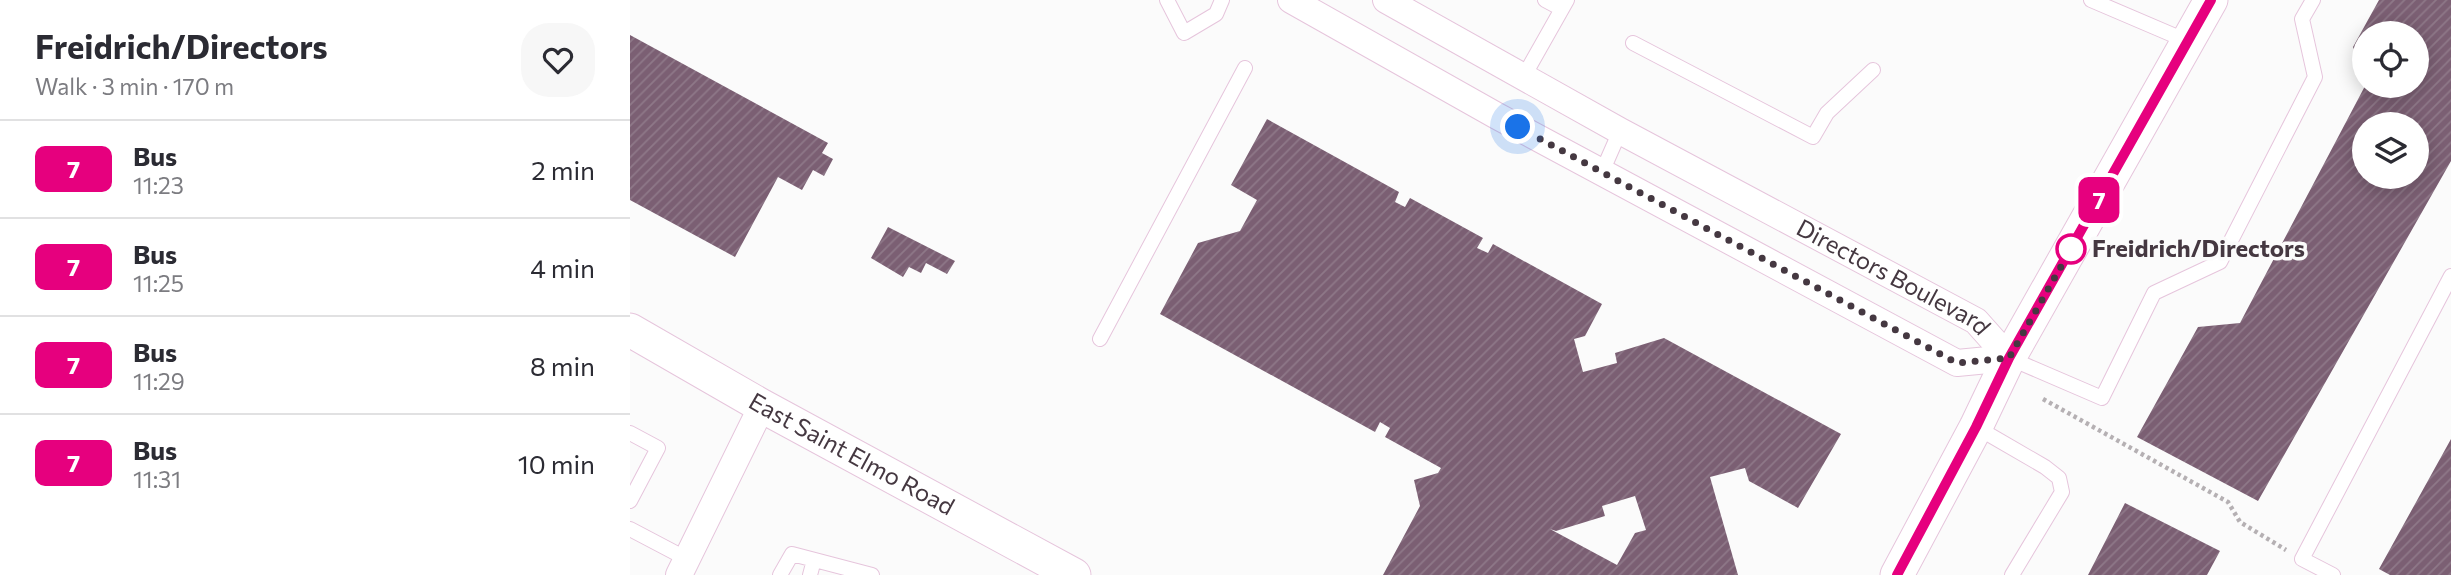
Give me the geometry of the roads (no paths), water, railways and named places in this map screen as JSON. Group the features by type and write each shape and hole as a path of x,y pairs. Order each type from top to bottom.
{"street":[{"name":"Directors Boulevard","path":"1291,0 1497,116 1957,363 2009,358"},
{"name":"Directors Boulevard","path":"1386,0 1620,131 1976,321 2009,358"},
{"path":"1897,575 1976,427 2009,358 2211,0"},
{"name":"East Saint Elmo Road","path":"630,330 762,406 1074,575"},
{"path":"683,567 762,406"}],"lane":[{"path":"1167,0 1184,33 1216,14 1222,0"},
{"path":"1524,76 1564,5 1545,0"},
{"path":"2091,0 2189,41"},
{"path":"2009,358 2102,398 2154,293 2220,262 2315,77 2302,19 2313,0"},
{"path":"1633,43 1813,137 1827,113 1873,70"},
{"path":"1100,339 1245,68"},
{"path":"1602,172 1620,131"},
{"path":"2333,575 2302,559 2451,276"},
{"path":"1976,427 2059,478 2062,492 2012,575"},
{"path":"630,433 658,448 630,501"},
{"path":"630,528 683,567"},
{"path":"780,575 792,554 872,575"},
{"path":"810,575 814,559"}],"place":[{"name":"Freidrich/Directors","path":"2071,249"}]}
